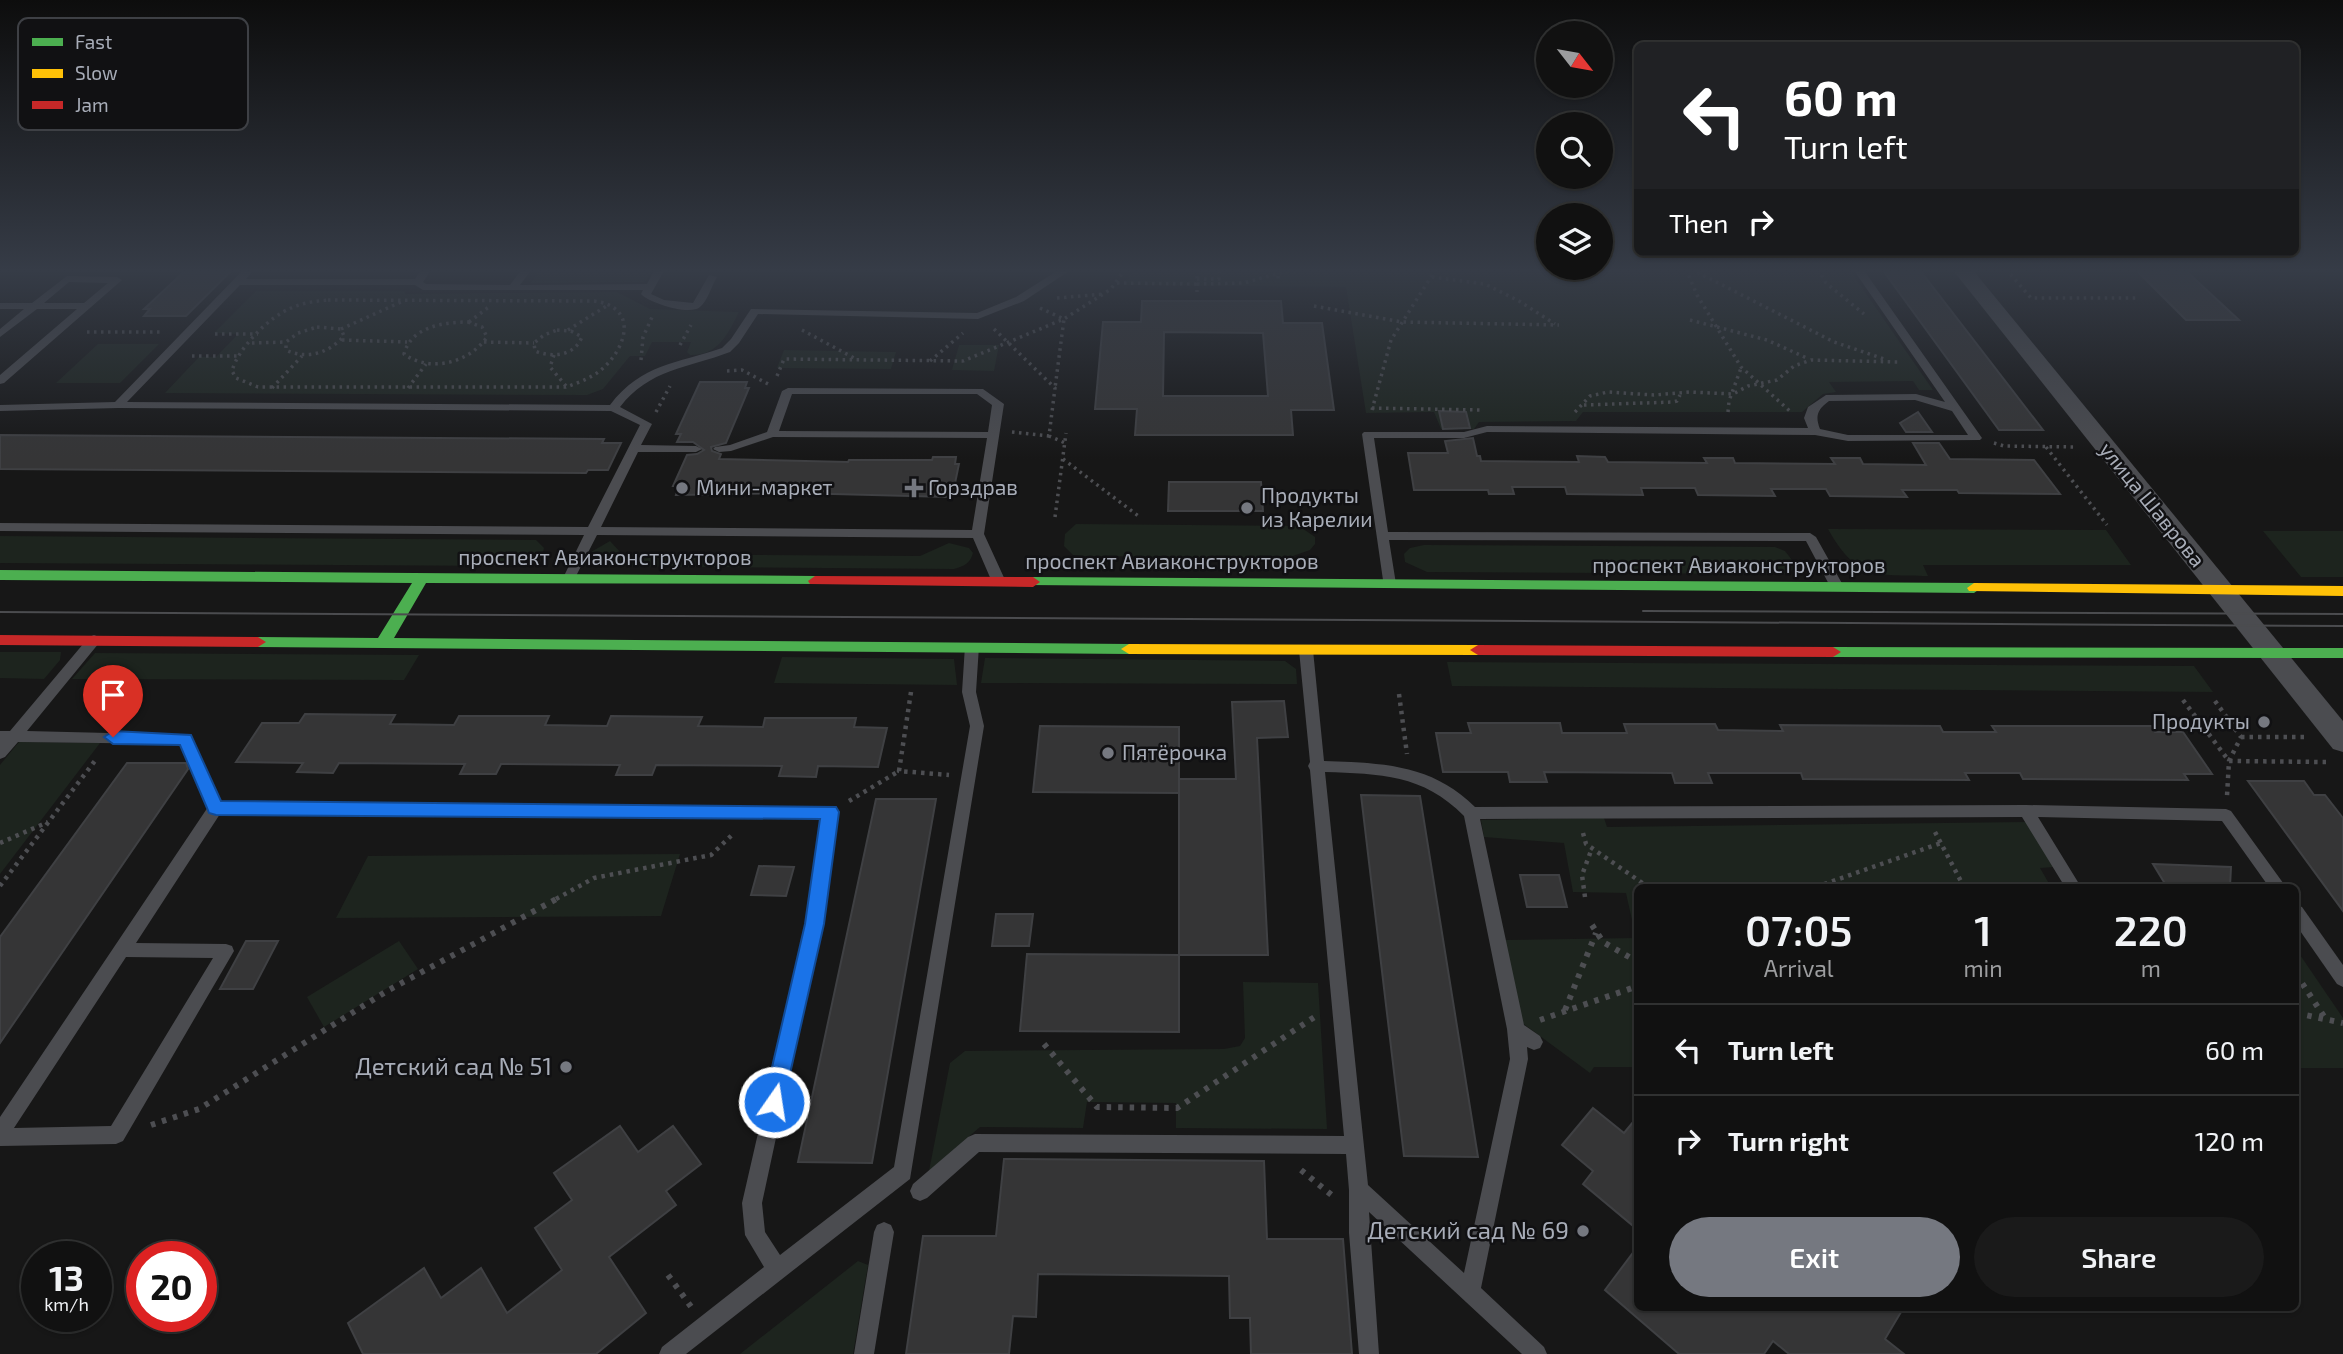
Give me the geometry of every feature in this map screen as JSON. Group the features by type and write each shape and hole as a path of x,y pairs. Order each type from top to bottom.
{"street":[{"name":"улица Шаврова","path":"2012,332 2272,654 2337,752"},
{"name":"проспект Авиаконструкторов","path":"0,575 2343,591"},
{"path":"384,642 422,578"},
{"path":"0,640 1306,650 2343,653"}],"lane":[{"path":"0,382 58,332"},
{"path":"613,408 633,383 677,364 708,358 726,350 741,332"},
{"path":"1902,332 1976,438"},
{"path":"118,405 188,333"},
{"path":"0,370 13,370"},
{"path":"772,434 788,391 979,391 998,404 978,534 999,582"},
{"path":"1810,432 1810,418 1814,407 1826,398 1916,397 1956,409"},
{"path":"0,408 118,405 613,408 646,424 569,578"},
{"path":"1388,584 1368,434 1464,435 1487,429 1810,432 1848,438 1976,438"},
{"path":"719,449 731,448 772,434 993,435"},
{"path":"635,447 696,449"},
{"path":"0,527 978,534"},
{"path":"1382,536 1810,537 1837,587"},
{"path":"0,753 7,736 94,640"},
{"path":"669,1354 776,1268 903,1172 977,726 969,692 972,646"},
{"path":"1306,650 1315,766 1356,1145 1369,1354"},
{"path":"7,736 185,739 216,808"},
{"path":"1315,766 1383,769 1410,775 1437,784 1456,795 1471,813 1516,1029 1519,1059 1471,1292"},
{"path":"216,808 830,812 814,924 752,1203 755,1235 776,1268"},
{"path":"0,1135 216,808"},
{"path":"1471,813 2026,811 2226,815 2276,884"},
{"path":"2026,811 2071,884"},
{"path":"2299,916 2343,979"},
{"path":"0,1135 116,1136 226,951 121,950"},
{"path":"1516,1029 1534,1042"},
{"path":"920,1191 975,1143 1356,1145"},
{"path":"1359,1190 1536,1354"},
{"path":"864,1354 884,1232"}],"path":[{"path":"82,332 259,334"},
{"path":"251,343 286,342 302,332"},
{"path":"342,332 342,340"},
{"path":"286,342 285,346 290,353 302,355 326,351 342,340 407,342 423,332"},
{"path":"407,342 404,354 408,359 427,364 467,355 484,342 487,337 485,332"},
{"path":"484,342 534,343 553,332"},
{"path":"534,343 533,347 539,354 554,355 580,344 582,337 576,332"},
{"path":"259,334 233,365 232,372 236,379 245,384 273,387 408,388 566,387 601,371 614,356 623,332"},
{"path":"646,332 640,358 649,374"},
{"path":"930,361 965,332"},
{"path":"997,332 1055,388"},
{"path":"772,386 784,359 963,361 1034,332"},
{"path":"1049,436 1062,332"},
{"path":"1368,434 1372,408 1391,340 1396,332"},
{"path":"1719,332 1741,367 1785,405 1810,432"},
{"path":"1738,332 1767,340 1814,360"},
{"path":"1813,332 1833,342 1886,360"},
{"path":"256,406 302,355"},
{"path":"554,355 550,367 566,387"},
{"path":"166,356 240,356"},
{"path":"708,358 704,371 742,370 788,391"},
{"path":"1568,416 1590,396 1608,392 1733,394 1777,380 1794,366 1814,360 1896,359 1924,363"},
{"path":"394,407 427,364"},
{"path":"1733,431 1727,407 1741,367"},
{"path":"1583,405 1673,402 1677,401 1681,394"},
{"path":"1372,408 1492,411"},
{"path":"993,435 1006,432 1049,436 1065,443"},
{"path":"1055,517 1066,433"},
{"path":"1976,438 2004,446 2082,447"},
{"path":"2046,446 2107,524"},
{"path":"1063,459 1141,518"},
{"path":"899,771 911,692"},
{"path":"1399,694 1410,775"},
{"path":"2183,700 2229,761"},
{"path":"2215,701 2241,737"},
{"path":"0,887 113,737"},
{"path":"2226,815 2229,761 2241,737"},
{"path":"2241,737 2310,737"},
{"path":"2229,761 2337,752"},
{"path":"830,812 899,771 970,776"},
{"path":"116,1136 199,1109 387,991 594,878 710,855 756,812"},
{"path":"1578,813 1586,844 1644,884"},
{"path":"0,843 49,821"},
{"path":"1931,824 1962,884"},
{"path":"1825,884 1941,843"},
{"path":"1585,897 1580,877 1584,860 1592,848"},
{"path":"1592,925 1611,948 1634,960"},
{"path":"1563,1011 1574,993 1597,933"},
{"path":"2299,979 2325,1018"},
{"path":"1516,1029 1634,987"},
{"path":"1045,1044 1097,1107 1177,1108 1340,1000"},
{"path":"2299,1014 2343,1023"},
{"path":"1270,1145 1360,1218"},
{"path":"668,1275 704,1325"}],"shaded area":[{"path":"728,332 715,348 700,354 690,355 687,352 691,342 652,342 645,356 630,356 603,389 587,395 165,393 199,357 216,357 238,334 214,333"},
{"path":"1353,332 1893,332 1933,390 1919,390 1913,381 1829,382 1836,392 1823,394 1802,412 1583,412 1576,421 1479,422 1474,429 1441,429 1434,412 1366,413"},
{"path":"98,344 159,344 120,383 56,383"},
{"path":"959,345 999,345 994,371 952,370"},
{"path":"784,350 896,352 891,369 777,368"},
{"path":"1076,524 1299,526 1315,537 1315,544 1310,550 1287,558 1082,556 1073,555 1064,546 1065,534"},
{"path":"1828,529 2106,530 2131,565 1923,565 1928,576 1880,574 1858,566 1838,545"},
{"path":"2263,531 2343,531 2343,577 2301,577"},
{"path":"0,536 536,540 544,548 537,559 516,566 0,563"},
{"path":"610,541 622,554 920,556 949,543 969,548 973,553 966,564 954,569 596,566 589,563 591,552"},
{"path":"1424,545 1775,547 1785,551 1795,564 1793,570 1786,574 1427,572 1405,562 1404,554 1410,548"},
{"path":"0,652 61,652 60,660 44,679 0,678"},
{"path":"95,653 419,655 404,680 72,679"},
{"path":"782,657 954,659 957,685 774,683"},
{"path":"985,658 1285,661 1296,669 1297,684 981,683"},
{"path":"1447,662 2194,666 2213,692 1452,686"},
{"path":"19,742 100,743 0,874 0,765"},
{"path":"1604,818 1607,827 2026,822 2054,867 2040,868 2049,884 1634,884 1634,929 1626,893 1573,892 1564,843 1484,837 1481,820"},
{"path":"680,854 661,916 336,918 368,856"},
{"path":"1634,938 1634,1067 1594,1067 1590,1073 1521,1022 1503,940"},
{"path":"399,941 418,969 324,1027 307,997"},
{"path":"2299,953 2343,1018 2343,1068 2299,1068"},
{"path":"1243,982 1318,983 1327,1129 1176,1128 1176,1103 1087,1102 1083,1128 980,1127 929,1171 950,1063 965,1051 1224,1049 1240,1046 1245,1038"},
{"path":"858,1261 868,1265 853,1354 740,1354"}],"building":[{"path":"1102,332 1164,332 1163,396 1268,396 1263,333 1182,332 1323,332 1334,410 1291,410 1293,435 1135,435 1137,409 1095,409"},
{"path":"1928,332 1968,332 2043,430 1999,430"},
{"path":"700,382 747,382 745,388 749,388 726,443 711,447 712,451 721,454 719,459 848,462 956,457 955,464 959,464 954,488 950,487 948,497 795,493 676,495 679,486 673,486 687,455 704,450 693,442 677,442 681,434 676,434"},
{"path":"1439,411 1466,412 1470,428 1443,429"},
{"path":"1918,412 1932,432 1906,432 1900,423"},
{"path":"0,435 604,439 602,443 621,443 608,470 588,470 586,473 0,469"},
{"path":"1473,438 1477,456 1480,456 1481,461 1579,462 1577,456 1605,457 1608,462 1707,463 1704,458 1733,458 1735,463 1835,464 1831,458 1860,458 1863,464 1926,465 1913,443 1939,443 1950,459 2034,460 2060,494 1902,490 1907,497 1830,496 1826,489 1771,489 1775,496 1698,495 1695,488 1641,488 1643,495 1567,494 1565,487 1512,487 1514,494 1489,494 1488,490 1414,490 1408,453 1448,453 1445,441"},
{"path":"1169,482 1261,482 1263,511 1168,511"},
{"path":"1284,701 1288,737 1257,738 1268,955 1179,955 1179,779 1236,779 1232,702"},
{"path":"305,714 395,715 390,724 454,725 459,716 549,716 545,725 607,726 611,716 702,717 698,726 763,727 765,718 856,718 854,727 887,728 878,767 818,766 816,777 779,776 782,766 656,765 652,775 616,775 620,765 501,764 496,774 460,774 465,764 339,763 333,773 297,772 303,763 236,762 262,723 299,723"},
{"path":"1468,723 1560,723 1562,733 1627,733 1624,724 1715,724 1718,730 1783,731 1780,725 1940,726 1943,732 1996,732 1992,726 2151,726 2155,732 2183,732 2212,774 2184,774 2188,780 2023,779 2020,773 1965,773 1969,780 1803,779 1801,773 1708,773 1712,783 1675,783 1672,773 1544,772 1547,782 1510,782 1508,772 1443,772 1436,733 1471,733"},
{"name":"Пятёрочка","path":"1040,726 1179,727 1179,793 1033,792"},
{"path":"127,763 186,763 188,769 0,1043 0,937"},
{"path":"2248,781 2304,781 2314,795 2325,795 2343,818 2343,911"},
{"path":"1361,795 1420,796 1478,1157 1404,1156"},
{"path":"876,799 936,799 872,1163 798,1162"},
{"path":"2153,864 2231,867 2230,884 2165,884"},
{"path":"759,866 794,867 786,896 751,895"},
{"path":"1520,875 1559,875 1567,907 1527,907"},
{"path":"996,914 1033,914 1029,946 992,946"},
{"path":"246,941 278,941 253,989 220,989"},
{"path":"1027,954 1179,955 1179,1032 1020,1031"},
{"path":"1593,1108 1624,1133 1634,1121 1634,1227 1583,1184 1593,1171 1562,1145"},
{"path":"620,1126 638,1152 673,1126 701,1164 666,1191 676,1205 609,1257 646,1313 596,1354 363,1354 348,1323 424,1268 441,1298 481,1268 507,1313 562,1270 535,1228 572,1200 554,1173"},
{"path":"1004,1159 1264,1161 1267,1239 1343,1239 1352,1354 1251,1354 1250,1318 1230,1318 1229,1276 1038,1274 1036,1317 1013,1316 1009,1354 906,1354 923,1236 996,1236"},
{"path":"1634,1251 1634,1311 1902,1311 1885,1339 1904,1354 1789,1354 1773,1341 1764,1354 1679,1354 1605,1290"}],"tram line":[{"path":"1643,611 2343,614"},
{"path":"0,612 2343,626"}],"traffic: fast":[{"path":"0,575 815,581"},
{"path":"384,641 422,578"},
{"path":"1033,582 1974,588"},
{"path":"258,642 1129,649"},
{"path":"1833,652 2343,653"}],"traffic: slow":[{"path":"1974,588 2343,591"},
{"path":"1129,649 1478,650"}],"traffic: jam":[{"path":"815,581 1033,582"},
{"path":"0,640 258,642"},
{"path":"1478,650 1833,652"}],"place":[{"name":"Мини-маркет","path":"682,488"},
{"name":"Горздрав","path":"914,488"},
{"name":"Продукты из Карелии","path":"1247,508"},
{"name":"Продукты","path":"2264,722"},
{"name":"Пятёрочка","path":"1108,753"},
{"name":"Детский сад № 51","path":"566,1067"},
{"name":"Детский сад № 69","path":"1583,1231"}],"route":[{"path":"113,737 185,739 216,808 830,812 814,924 774,1102"}]}
